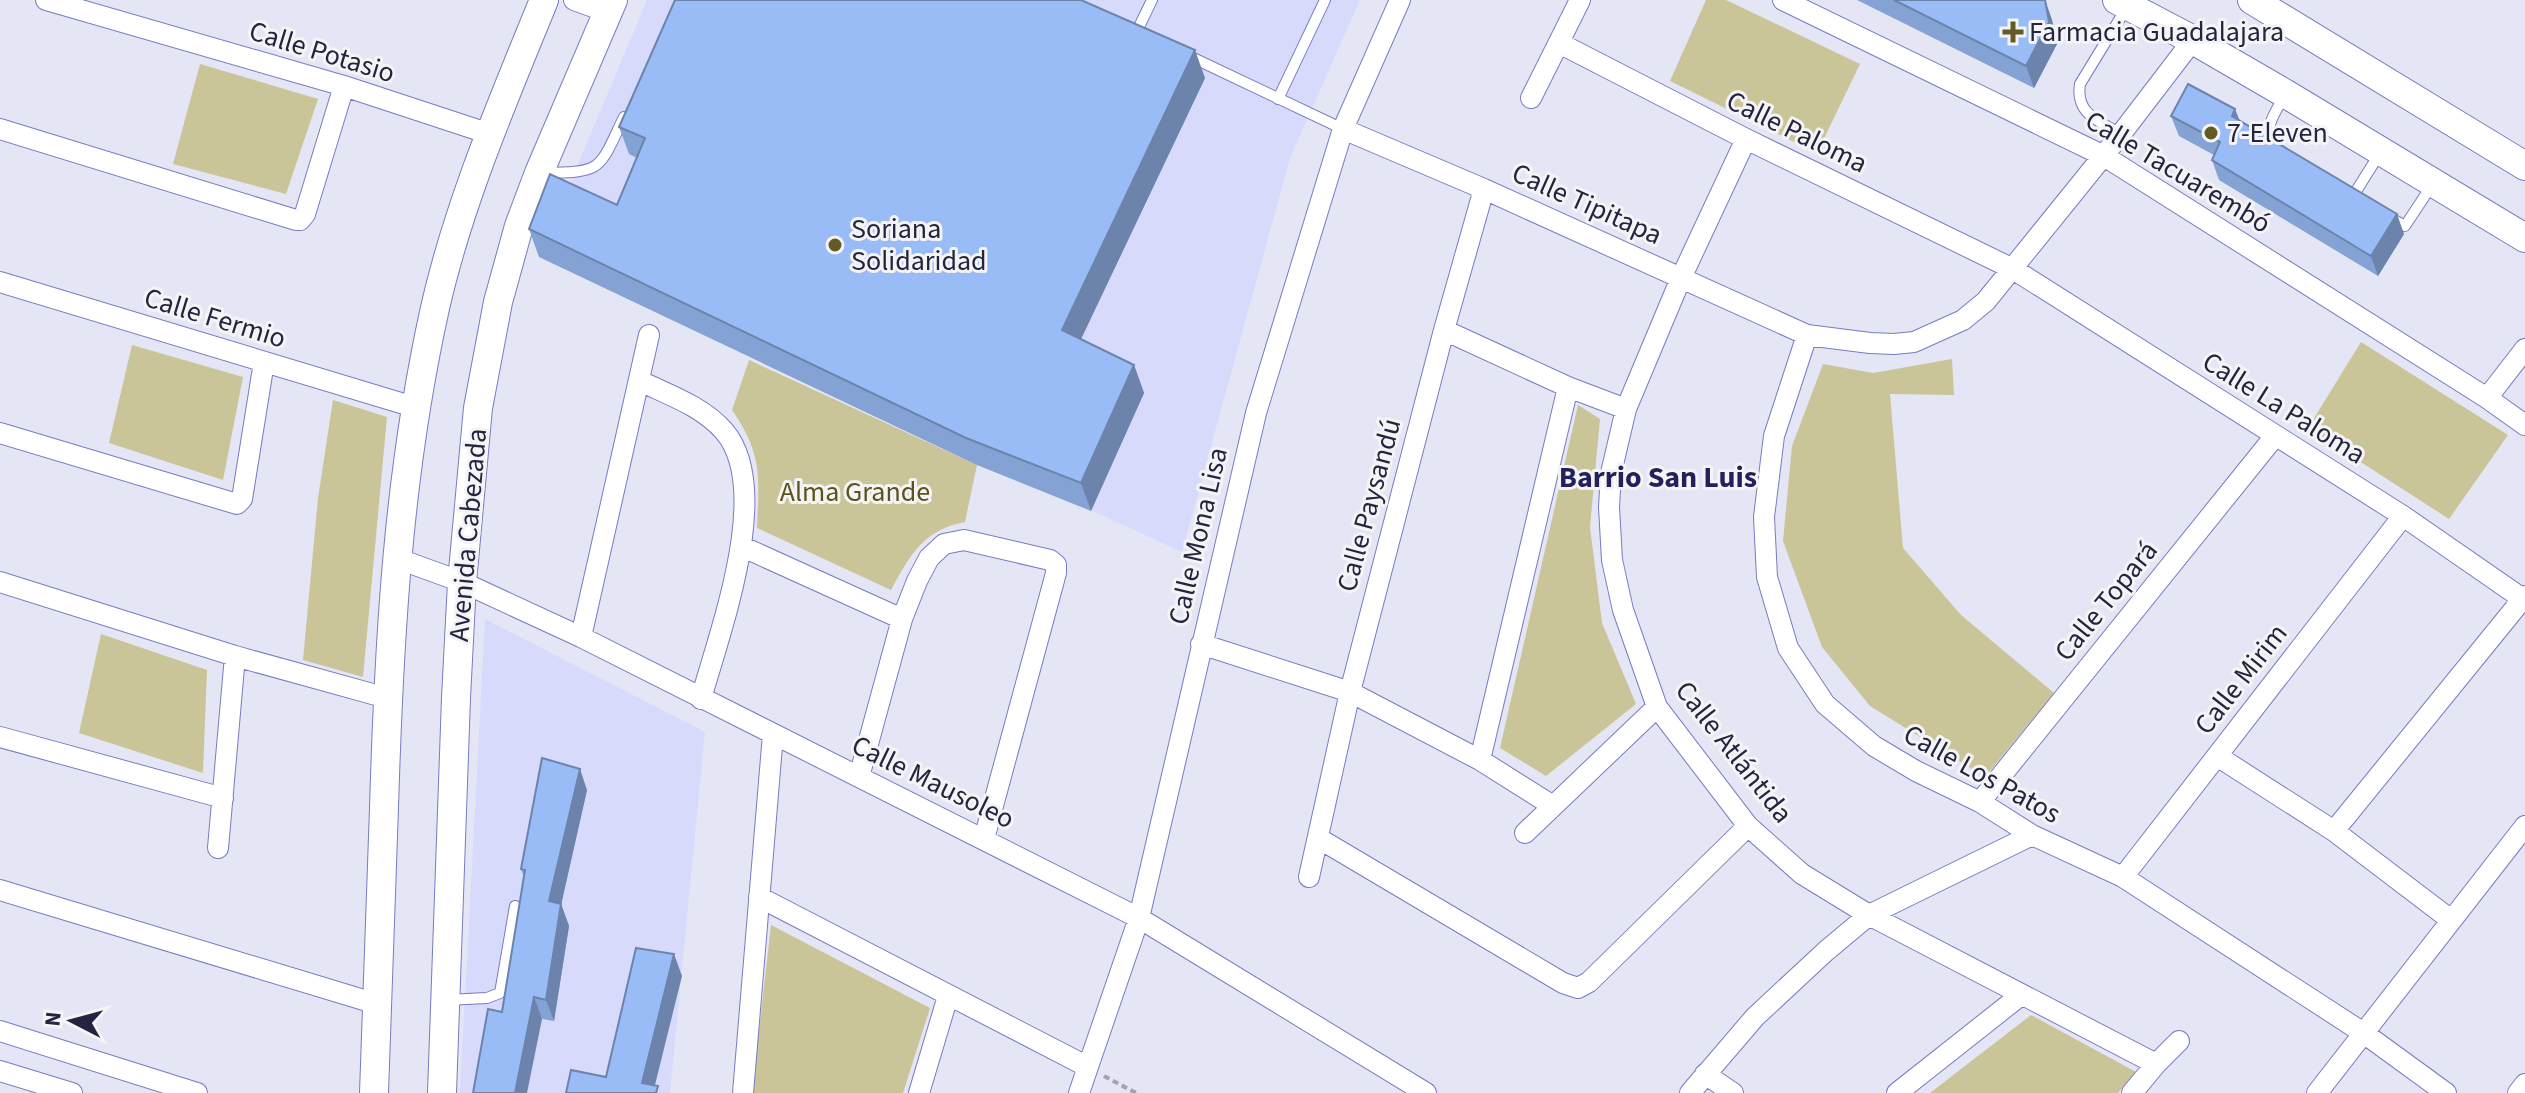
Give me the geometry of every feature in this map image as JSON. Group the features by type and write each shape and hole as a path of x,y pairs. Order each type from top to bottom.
{"main road":[{"path":"374,1093 387,698 396,558 414,407 436,305 459,220 544,0"},
{"path":"2252,0 2525,166"},
{"path":"2122,3 2286,94 2525,238"},
{"name":"Avenida Cabezada","path":"442,1093 462,582 478,408 498,302 519,226 610,6"}],"street":[{"name":"Calle Potasio","path":"46,0 344,86 490,134"},
{"path":"574,0 610,6"},
{"name":"Calle Mona Lisa","path":"1079,1093 1139,918 1256,413 1343,129 1400,0"},
{"path":"1531,98 1580,0"},
{"name":"Calle Tacuarembó","path":"1793,2 2104,156 2525,425"},
{"path":"2013,269 2193,40"},
{"name":"Calle Paloma","path":"1559,43 1746,139 2013,269"},
{"path":"0,129 277,216 300,220 305,214 344,86"},
{"name":"Calle Tipitapa","path":"1343,129 1807,335 1870,343 1914,342 1963,320 1986,301 2013,269"},
{"name":"Calle Atlántida","path":"1746,139 1681,278 1626,409 1611,473 1612,560 1623,610 1657,707 1748,826 1802,874 1869,915 2156,1064"},
{"name":"Calle Paysandú","path":"1309,877 1350,692 1484,189"},
{"name":"Calle La Paloma","path":"2013,269 2403,516 2524,597"},
{"name":"Calle Fermio","path":"0,282 414,407"},
{"path":"1444,330 1568,387 1626,409"},
{"path":"581,637 649,335"},
{"name":"Calle Los Patos","path":"1807,335 1774,436 1764,517 1767,577 1788,648 1825,704 1874,746 1916,771 1980,802 2032,835 2123,877 2365,1034 2446,1093"},
{"path":"2487,398 2525,349"},
{"path":"0,433 240,503 264,362"},
{"path":"640,381 708,416 725,432 735,448 743,473 743,547 701,699"},
{"path":"1480,760 1568,387"},
{"name":"Calle Topará","path":"1980,802 2275,436"},
{"name":"Calle Mirim","path":"2123,877 2403,516"},
{"path":"859,777 902,619 929,558 944,544 964,540 1050,560 1056,565 984,839"},
{"path":"743,547 902,619"},
{"name":"Calle Mausoleo","path":"396,558 462,582 581,637 1139,918 1426,1093"},
{"path":"0,582 235,656 387,698"},
{"path":"2334,831 2524,597"},
{"path":"1201,644 1350,692 1480,760 1553,806"},
{"path":"218,848 235,656"},
{"path":"1525,833 1657,707"},
{"path":"743,1093 773,734"},
{"path":"0,737 223,798"},
{"path":"2217,756 2334,831 2451,920"},
{"path":"1318,838 1563,983 1578,988 1589,982 1748,826"},
{"path":"2317,1093 2525,826"},
{"path":"1690,1093 1755,1017 1869,915 2032,835"},
{"path":"0,890 377,1004"},
{"path":"759,897 1088,1067"},
{"path":"1897,1093 2021,995"},
{"path":"919,1093 948,996"},
{"path":"0,1031 197,1093"},
{"path":"2132,1093 2179,1041"},
{"path":"0,1071 72,1093"},
{"path":"1705,1074 1733,1093"},
{"path":"2518,1093 2525,1084"}],"lane":[{"path":"1137,31 1152,0"},
{"path":"1278,99 1325,0"},
{"path":"2121,134 2090,115 2081,107 2078,96 2080,84 2122,3"},
{"path":"1124,25 1148,37"},
{"path":"1180,52 1343,129"},
{"path":"2286,94 2270,122 2268,132 2270,143 2290,158"},
{"path":"539,173 575,173 598,166 630,105"},
{"path":"2353,196 2381,151"},
{"path":"2379,211 2405,226 2433,183"},
{"path":"2341,188 2366,204"},
{"path":"444,1000 487,998 500,993 515,906"}],"path":[{"path":"1088,1067 1136,1093"}],"shaded area":[{"name":"Soriana Solidaridad","path":"647,0 1360,0 1290,158 1182,552 539,257"},
{"path":"485,619 705,732 670,1093 460,1093"}],"green space":[{"path":"1706,0 1726,0 1860,64 1817,153 1670,81"},
{"path":"200,64 318,99 286,194 173,164"},
{"path":"2361,342 2508,435 2449,519 2308,428"},
{"path":"132,345 243,377 223,480 109,443"},
{"path":"1952,359 1954,395 1890,394 1903,548 1961,615 2054,693 1985,777 1870,706 1822,647 1783,541 1792,446 1823,364 1873,373"},
{"name":"Alma Grande","path":"749,360 977,465 965,522 938,531 919,546 891,590 757,528 757,467 749,440 732,410"},
{"path":"333,400 387,417 363,677 303,660 318,498"},
{"path":"1578,405 1600,419 1590,527 1602,623 1636,704 1546,776 1500,748"},
{"path":"101,634 207,670 203,773 79,733"},
{"path":"771,925 930,1008 903,1093 752,1093"},
{"path":"2031,1015 2136,1072 2118,1093 1930,1093"}],"building":[{"name":"Soriana Solidaridad","path":"675,0 1081,0 1195,50 1062,330 1134,365 1081,483 966,438 529,229 550,174 617,205 645,138 619,127"},
{"name":"Farmacia Guadalajara","path":"1894,0 2045,0 2049,22 2026,66"},
{"path":"2188,84 2235,109 2232,116 2397,214 2371,256 2212,160 2220,142 2171,116"},
{"path":"542,758 580,769 549,901 561,904 546,1000 534,997 515,1093 473,1093 488,1009 502,1012 525,870 521,869"},
{"path":"636,948 674,954 642,1083 658,1086 656,1093 566,1093 571,1070 606,1077"}],"place":[{"name":"Farmacia Guadalajara","path":"2013,32"},
{"name":"7-Eleven","path":"2211,133"},
{"name":"Soriana Solidaridad","path":"835,245"}],"district":[{"name":"Barrio San Luis","path":"1658,477"}]}
